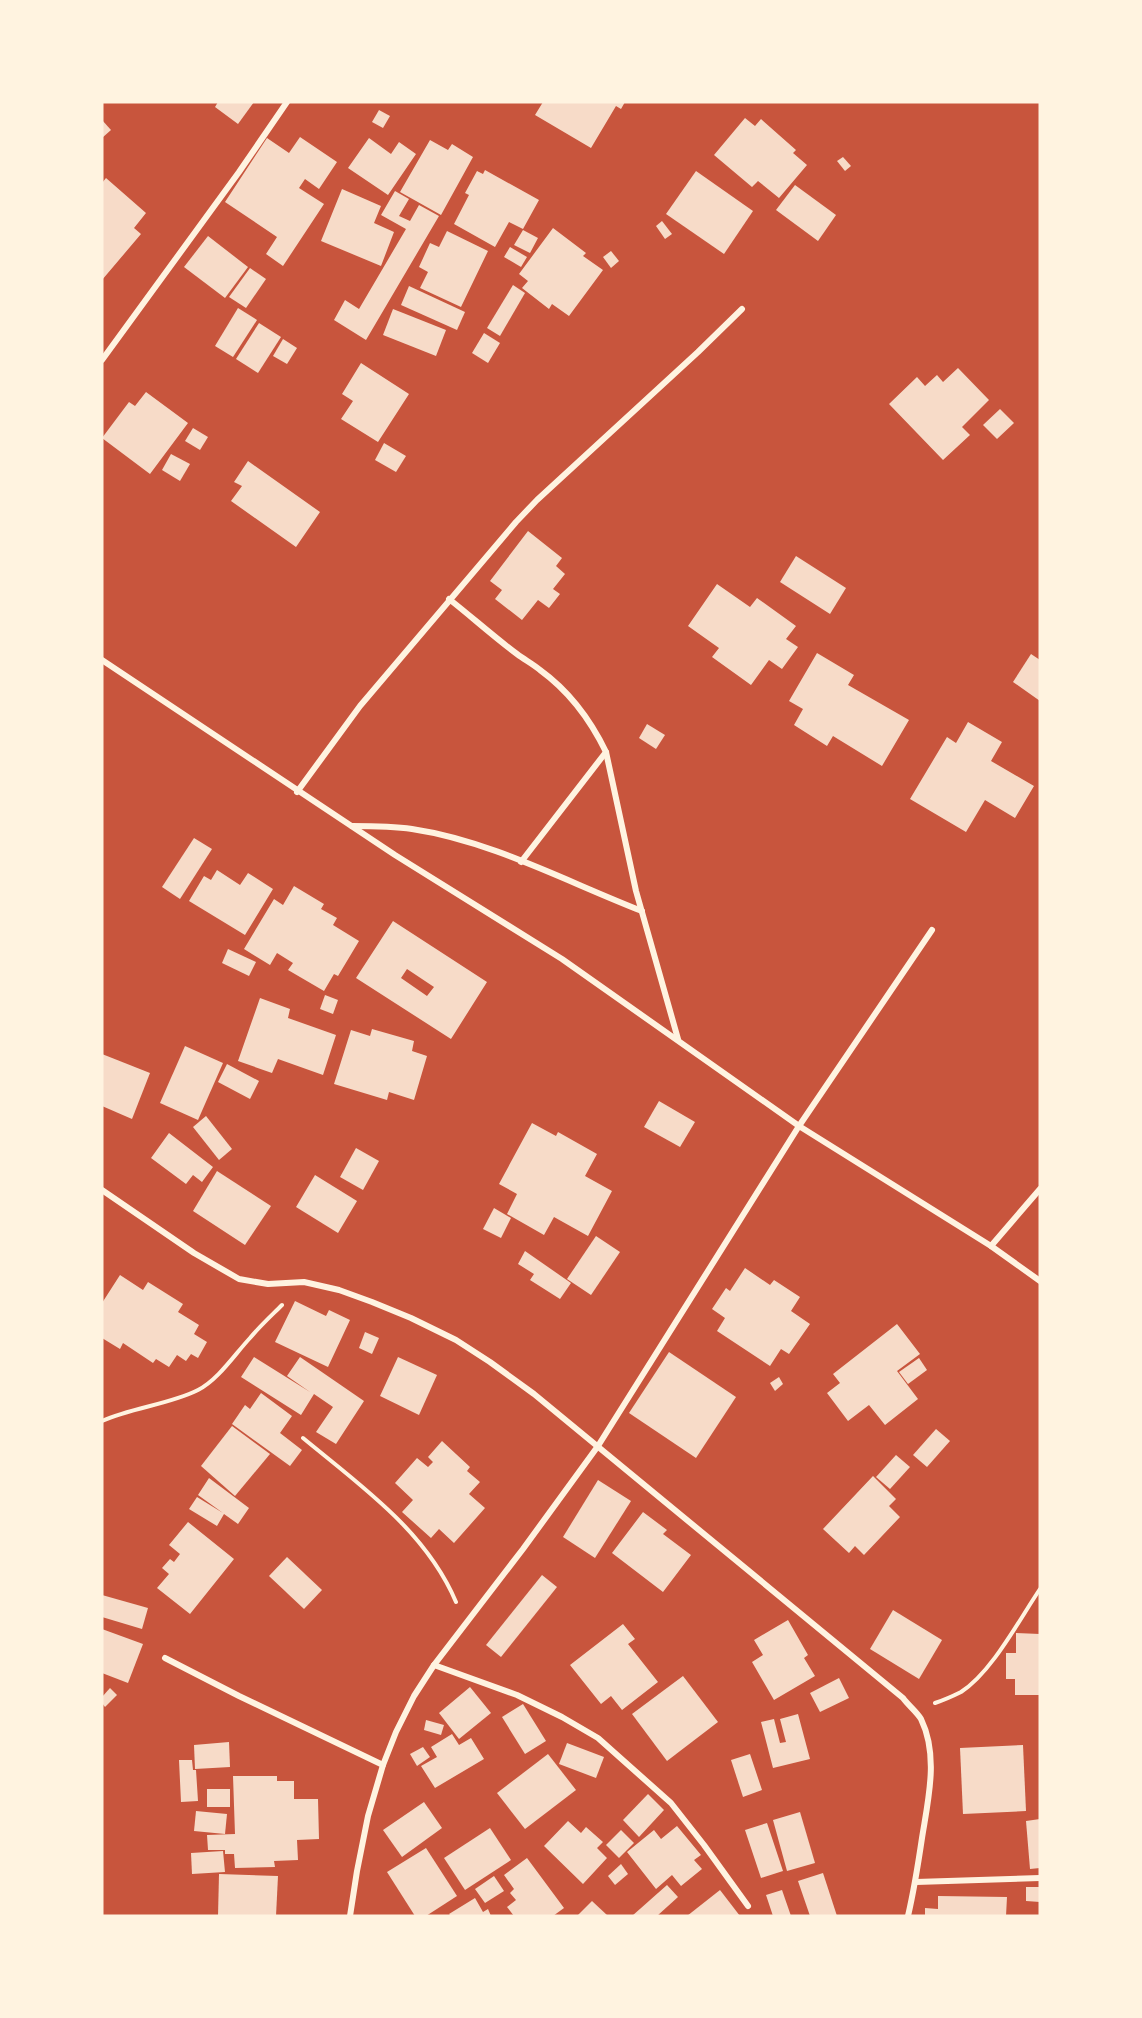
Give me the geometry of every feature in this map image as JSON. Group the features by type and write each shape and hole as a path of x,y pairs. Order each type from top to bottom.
{"street":[{"path":"102,360 287,102"},
{"path":"297,792 360,706 449,599 537,500 742,309"},
{"path":"449,599 517,654 542,671 564,691 583,714 606,752 628,860 679,1040"},
{"path":"102,660 297,792 562,959 799,1126 991,1246 1040,1281"},
{"path":"521,862 606,752"},
{"path":"351,826 388,826 453,837 642,911"},
{"path":"350,1916 368,1816 383,1765 414,1696 434,1665 598,1446 799,1126 932,930"},
{"path":"991,1246 1040,1188"},
{"path":"102,1190 194,1253 239,1279 268,1284 304,1282 339,1290 411,1318 456,1340 534,1394 903,1698 920,1718 930,1760 930,1792 916,1882 908,1916"},
{"path":"165,1658 383,1765"},
{"path":"434,1665 517,1695 598,1738 671,1803 748,1906"},
{"path":"916,1882 1040,1878"}],"path":[{"path":"102,1421 201,1389 227,1365 304,1282"},
{"path":"303,1438 389,1510 415,1536 450,1587 466,1625"},
{"path":"915,1713 960,1692 975,1681 993,1659 1040,1589"}],"building":[{"path":"218,102 254,102 238,124 215,107"},
{"path":"543,102 625,102 621,109 616,106 591,148 535,115"},
{"path":"379,110 390,116 383,128 372,122"},
{"path":"745,118 755,126 761,119 796,150 793,153 807,165 779,198 758,181 752,187 714,155"},
{"path":"102,120 111,130 102,138"},
{"path":"300,137 337,162 319,189 305,179 299,188 324,204 283,266 266,254 277,237 225,202 267,138 289,153"},
{"path":"369,138 391,154 399,142 416,154 388,195 348,168"},
{"path":"430,140 448,150 452,144 473,157 441,215 400,192"},
{"path":"843,157 851,166 845,171 837,161"},
{"path":"485,170 539,200 523,229 509,222 495,247 454,224 469,195 465,193 477,171 483,174"},
{"path":"696,171 753,211 724,254 666,214"},
{"path":"106,178 146,213 134,228 141,234 102,280 102,183"},
{"path":"795,185 836,215 818,241 776,210"},
{"path":"342,189 381,206 374,223 394,232 381,266 321,241"},
{"path":"395,191 409,199 399,216 410,221 419,205 439,216 366,340 334,320 345,300 359,309 406,229 381,215"},
{"path":"662,221 672,234 665,239 656,226"},
{"path":"553,228 586,253 583,256 603,270 569,316 552,304 549,309 522,288 528,281 519,274"},
{"path":"523,230 538,238 530,253 514,245"},
{"path":"447,231 488,251 461,307 420,288 428,272 419,267 430,243 439,247"},
{"path":"208,236 248,267 225,298 184,267"},
{"path":"510,247 527,257 521,267 504,257"},
{"path":"611,251 619,261 611,268 603,257"},
{"path":"250,268 266,279 246,308 229,297"},
{"path":"513,285 525,293 500,336 487,328"},
{"path":"409,286 465,312 457,330 401,305"},
{"path":"238,308 257,320 233,357 215,346"},
{"path":"393,309 446,330 436,356 383,335"},
{"path":"259,323 281,337 258,373 236,359"},
{"path":"484,333 500,343 488,363 472,353"},
{"path":"283,339 297,348 287,364 273,356"},
{"path":"361,363 409,394 378,442 341,419 353,401 342,394"},
{"path":"958,368 989,400 962,427 970,435 943,460 889,404 917,377 925,386 937,375 943,382"},
{"path":"146,392 188,423 150,474 102,438 129,402 135,406"},
{"path":"1000,409 1014,423 997,439 983,425"},
{"path":"193,428 208,437 200,450 185,441"},
{"path":"384,443 406,456 396,472 375,460"},
{"path":"171,454 190,464 180,481 162,470"},
{"path":"248,461 320,512 296,547 231,501 242,486 234,482"},
{"path":"528,531 562,558 556,566 565,574 553,589 560,594 549,608 538,600 522,620 495,599 502,590 490,581"},
{"path":"796,556 846,588 830,614 780,582"},
{"path":"717,584 750,607 757,598 796,626 786,639 798,647 782,669 769,660 751,685 712,657 719,648 688,626"},
{"path":"817,653 854,675 848,685 909,720 882,766 833,736 827,746 794,725 803,709 789,701"},
{"path":"1031,654 1040,660 1040,701 1013,682"},
{"path":"968,722 1002,742 991,761 1034,786 1015,818 985,800 966,832 910,799 947,737 956,743"},
{"path":"647,724 665,735 656,749 639,738"},
{"path":"194,838 212,849 180,899 162,887"},
{"path":"217,870 240,885 248,873 273,889 245,935 189,901 204,876 211,880"},
{"path":"294,886 324,904 321,909 337,918 333,925 359,941 338,976 334,974 324,991 288,970 293,963 277,953 270,965 244,949 274,899 283,905"},
{"path":"393,921 487,982 451,1039 356,978","holes":["407,969 434,987 427,996 401,978"]},
{"path":"228,949 256,962 249,976 222,963"},
{"path":"325,995 338,1000 333,1014 320,1009"},
{"path":"260,998 290,1009 288,1018 336,1035 323,1075 278,1059 272,1073 238,1061"},
{"path":"372,1029 414,1041 412,1051 427,1056 414,1100 389,1092 387,1100 334,1084 351,1030 370,1036"},
{"path":"185,1046 223,1063 198,1120 160,1103"},
{"path":"102,1054 150,1073 132,1119 102,1106"},
{"path":"227,1064 259,1081 250,1099 218,1082"},
{"path":"659,1101 695,1122 680,1147 644,1127"},
{"path":"206,1116 232,1149 219,1160 193,1127"},
{"path":"532,1123 556,1136 558,1132 597,1154 585,1176 612,1191 588,1236 554,1217 544,1235 507,1214 517,1194 499,1184"},
{"path":"169,1133 213,1167 202,1182 193,1175 186,1184 151,1158"},
{"path":"356,1148 379,1161 363,1190 340,1177"},
{"path":"217,1171 271,1206 245,1245 193,1211"},
{"path":"315,1175 357,1201 338,1233 296,1207"},
{"path":"494,1208 511,1218 501,1238 483,1229"},
{"path":"596,1236 620,1252 591,1295 567,1279"},
{"path":"525,1251 571,1283 560,1299 530,1280 534,1274 518,1264"},
{"path":"745,1268 770,1285 774,1280 800,1297 791,1311 810,1324 789,1354 781,1349 770,1366 717,1331 725,1318 712,1309 726,1288 730,1291"},
{"path":"120,1275 143,1290 148,1282 183,1304 178,1312 199,1325 194,1334 207,1342 198,1358 191,1354 186,1361 177,1355 169,1367 156,1359 153,1363 123,1343 120,1349 102,1338 102,1303"},
{"path":"295,1301 326,1316 329,1310 350,1320 328,1367 275,1342"},
{"path":"897,1324 920,1354 897,1371 918,1399 885,1425 869,1405 848,1421 827,1393 840,1383 833,1374"},
{"path":"365,1332 379,1338 372,1354 359,1348"},
{"path":"669,1352 736,1397 696,1458 629,1413"},
{"path":"254,1357 310,1392 287,1376 300,1357 364,1401 336,1444 316,1432 333,1407 314,1394 301,1415 241,1377"},
{"path":"398,1357 437,1375 419,1415 380,1396"},
{"path":"919,1358 927,1370 908,1384 899,1372"},
{"path":"779,1377 783,1384 775,1391 770,1383"},
{"path":"261,1393 292,1416 280,1433 302,1450 290,1466 232,1424 245,1405 250,1409"},
{"path":"232,1426 270,1454 235,1496 201,1466"},
{"path":"936,1429 950,1441 927,1467 913,1455"},
{"path":"442,1441 470,1467 467,1471 480,1482 469,1494 485,1508 454,1543 439,1529 431,1538 402,1512 413,1500 395,1483 417,1458 428,1467 433,1462 428,1457"},
{"path":"896,1455 910,1467 890,1489 876,1477"},
{"path":"873,1476 896,1499 889,1506 900,1517 864,1555 855,1546 849,1553 823,1529"},
{"path":"209,1478 249,1508 238,1524 224,1514 217,1526 189,1509 197,1497 223,1513 198,1495"},
{"path":"598,1480 631,1501 595,1558 563,1537"},
{"path":"643,1512 667,1530 663,1534 691,1555 663,1592 612,1553"},
{"path":"188,1522 234,1559 190,1614 157,1588 169,1574 162,1568 170,1559 174,1562 180,1554 169,1545"},
{"path":"287,1557 322,1590 304,1609 269,1576"},
{"path":"542,1575 557,1587 501,1657 486,1645"},
{"path":"102,1595 148,1608 142,1629 102,1617"},
{"path":"893,1610 942,1640 919,1679 870,1649"},
{"path":"788,1620 808,1655 804,1658 815,1676 774,1700 752,1662 763,1655 754,1640"},
{"path":"623,1624 635,1639 628,1644 658,1682 622,1710 611,1696 601,1704 570,1665"},
{"path":"102,1629 143,1644 128,1683 102,1673"},
{"path":"1016,1633 1040,1634 1040,1695 1015,1695 1015,1679 1006,1679 1006,1653 1016,1653"},
{"path":"683,1676 718,1722 667,1761 632,1714"},
{"path":"839,1678 849,1698 820,1712 810,1693"},
{"path":"470,1687 491,1713 459,1739 439,1713"},
{"path":"110,1688 117,1695 105,1707 102,1697"},
{"path":"523,1704 546,1741 525,1754 502,1717"},
{"path":"798,1714 810,1759 773,1768 761,1722 774,1719 780,1743 786,1742 780,1719"},
{"path":"426,1720 444,1725 441,1735 424,1730"},
{"path":"452,1734 459,1745 471,1738 484,1759 435,1788 421,1766 437,1757 431,1747"},
{"path":"229,1742 230,1767 195,1769 194,1745"},
{"path":"567,1743 604,1757 596,1778 559,1764"},
{"path":"1023,1745 1026,1811 963,1814 960,1748"},
{"path":"423,1747 430,1757 417,1766 410,1754"},
{"path":"548,1754 576,1790 525,1829 497,1793"},
{"path":"750,1754 762,1790 743,1797 731,1760"},
{"path":"179,1760 192,1760 193,1770 196,1770 198,1801 181,1802"},
{"path":"233,1776 277,1776 277,1781 294,1781 294,1799 318,1799 319,1839 297,1840 298,1860 274,1861 275,1867 235,1868 234,1854 225,1854 225,1850 208,1850 207,1835 235,1834"},
{"path":"207,1789 230,1789 230,1807 207,1807"},
{"path":"648,1794 664,1810 639,1837 623,1820"},
{"path":"424,1802 442,1828 402,1857 383,1830"},
{"path":"196,1811 227,1814 225,1834 194,1831"},
{"path":"800,1812 815,1863 787,1871 773,1820"},
{"path":"1040,1819 1040,1868 1030,1869 1026,1821"},
{"path":"568,1821 581,1833 586,1827 603,1842 597,1848 607,1858 583,1884 544,1846"},
{"path":"767,1823 783,1871 761,1878 745,1830"},
{"path":"677,1826 701,1855 694,1860 702,1869 681,1886 672,1875 656,1889 627,1852 654,1830 661,1839"},
{"path":"490,1828 511,1860 465,1890 444,1858"},
{"path":"621,1830 634,1843 619,1858 606,1845"},
{"path":"426,1848 457,1896 426,1916 415,1916 387,1872"},
{"path":"223,1851 225,1872 192,1874 191,1853"},
{"path":"527,1858 564,1908 553,1916 514,1916 507,1907 516,1900 510,1893 514,1889 504,1875"},
{"path":"621,1864 628,1874 615,1885 608,1876"},
{"path":"823,1873 837,1916 810,1916 798,1881"},
{"path":"219,1874 278,1876 276,1916 218,1916"},
{"path":"494,1876 504,1891 485,1903 475,1889"},
{"path":"667,1885 678,1897 657,1916 632,1916"},
{"path":"1026,1887 1040,1887 1040,1902 1026,1901"},
{"path":"720,1890 740,1916 687,1916"},
{"path":"782,1890 791,1916 773,1916 766,1895"},
{"path":"938,1896 1007,1897 1006,1916 925,1916 925,1908 938,1909"},
{"path":"475,1898 483,1912 488,1909 491,1916 451,1916 449,1914"},
{"path":"592,1901 608,1916 577,1916"}]}
